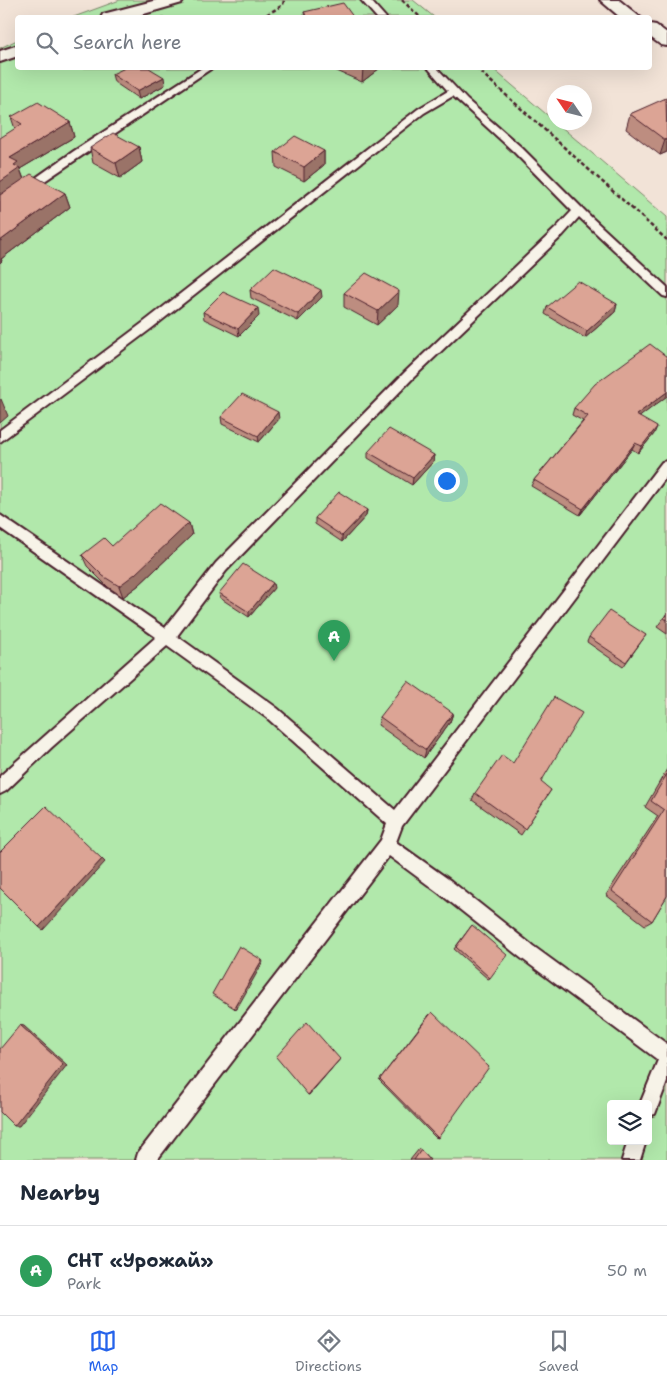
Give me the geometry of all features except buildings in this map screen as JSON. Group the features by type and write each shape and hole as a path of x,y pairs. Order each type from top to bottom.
{"street":[{"path":"120,15 176,0"},
{"path":"608,0 629,15"},
{"path":"652,30 667,41"},
{"path":"0,56 15,51"}],"lane":[{"path":"365,0 379,15"},
{"path":"0,208 78,153 204,70"},
{"path":"434,70 667,293"},
{"path":"0,437 148,325 421,110 454,91"},
{"path":"0,786 47,742 167,637 221,567 409,375 559,232 579,210"},
{"path":"145,1160 387,845 396,821 667,466"},
{"path":"0,521 167,637 272,713 396,821"},
{"path":"387,845 445,887 526,952 667,1055"},
{"path":"651,1100 667,1060"},
{"path":"631,1160 636,1145"}],"path":[{"path":"267,15 283,5 284,0"},
{"path":"402,0 418,15"},
{"path":"478,70 667,240"}],"green space":[{"path":"120,0 413,0 432,15 79,15"},
{"path":"15,41 15,70 494,70 547,115 547,130 565,130 667,217 667,1160 0,1160 0,48"}],"place":[{"name":"СНТ «Урожай»","path":"334,661"}]}
